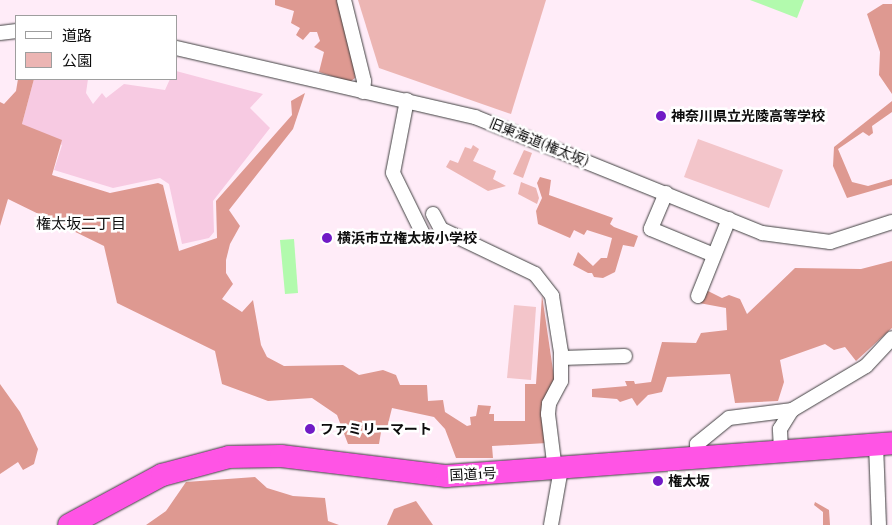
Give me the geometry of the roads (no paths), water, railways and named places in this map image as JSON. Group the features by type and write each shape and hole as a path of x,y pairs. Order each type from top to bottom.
{"highway":[{"name":"国道1号","path":"68,525 162,475 229,457 281,456 446,476 558,469 781,450 882,450"}],"street":[{"path":"344,0 364,81 363,92"},
{"path":"0,33 15,31"},
{"name":"旧東海道(権太坂)","path":"178,48 476,117 666,193 762,234 830,242 892,222"},
{"path":"407,100 394,173 424,236"},
{"path":"666,193 651,229 714,255"},
{"path":"434,214 441,229 464,242 535,274 546,284 556,310 561,358 561,380 549,404 548,414 558,469 552,525"},
{"path":"698,296 729,220"},
{"path":"698,458 697,444 729,418 792,410 866,366 892,338"},
{"path":"561,358 625,356"},
{"path":"781,450 780,428 792,410"},
{"path":"879,525 882,450"}],"place":[{"name":"神奈川県立光陵高等学校","path":"661,116"},
{"name":"横浜市立権太坂小学校","path":"327,238"},
{"name":"ファミリーマート","path":"310,429"},
{"name":"権太坂","path":"658,481"}],"district":[{"name":"権太坂二丁目","path":"81,224"}]}
